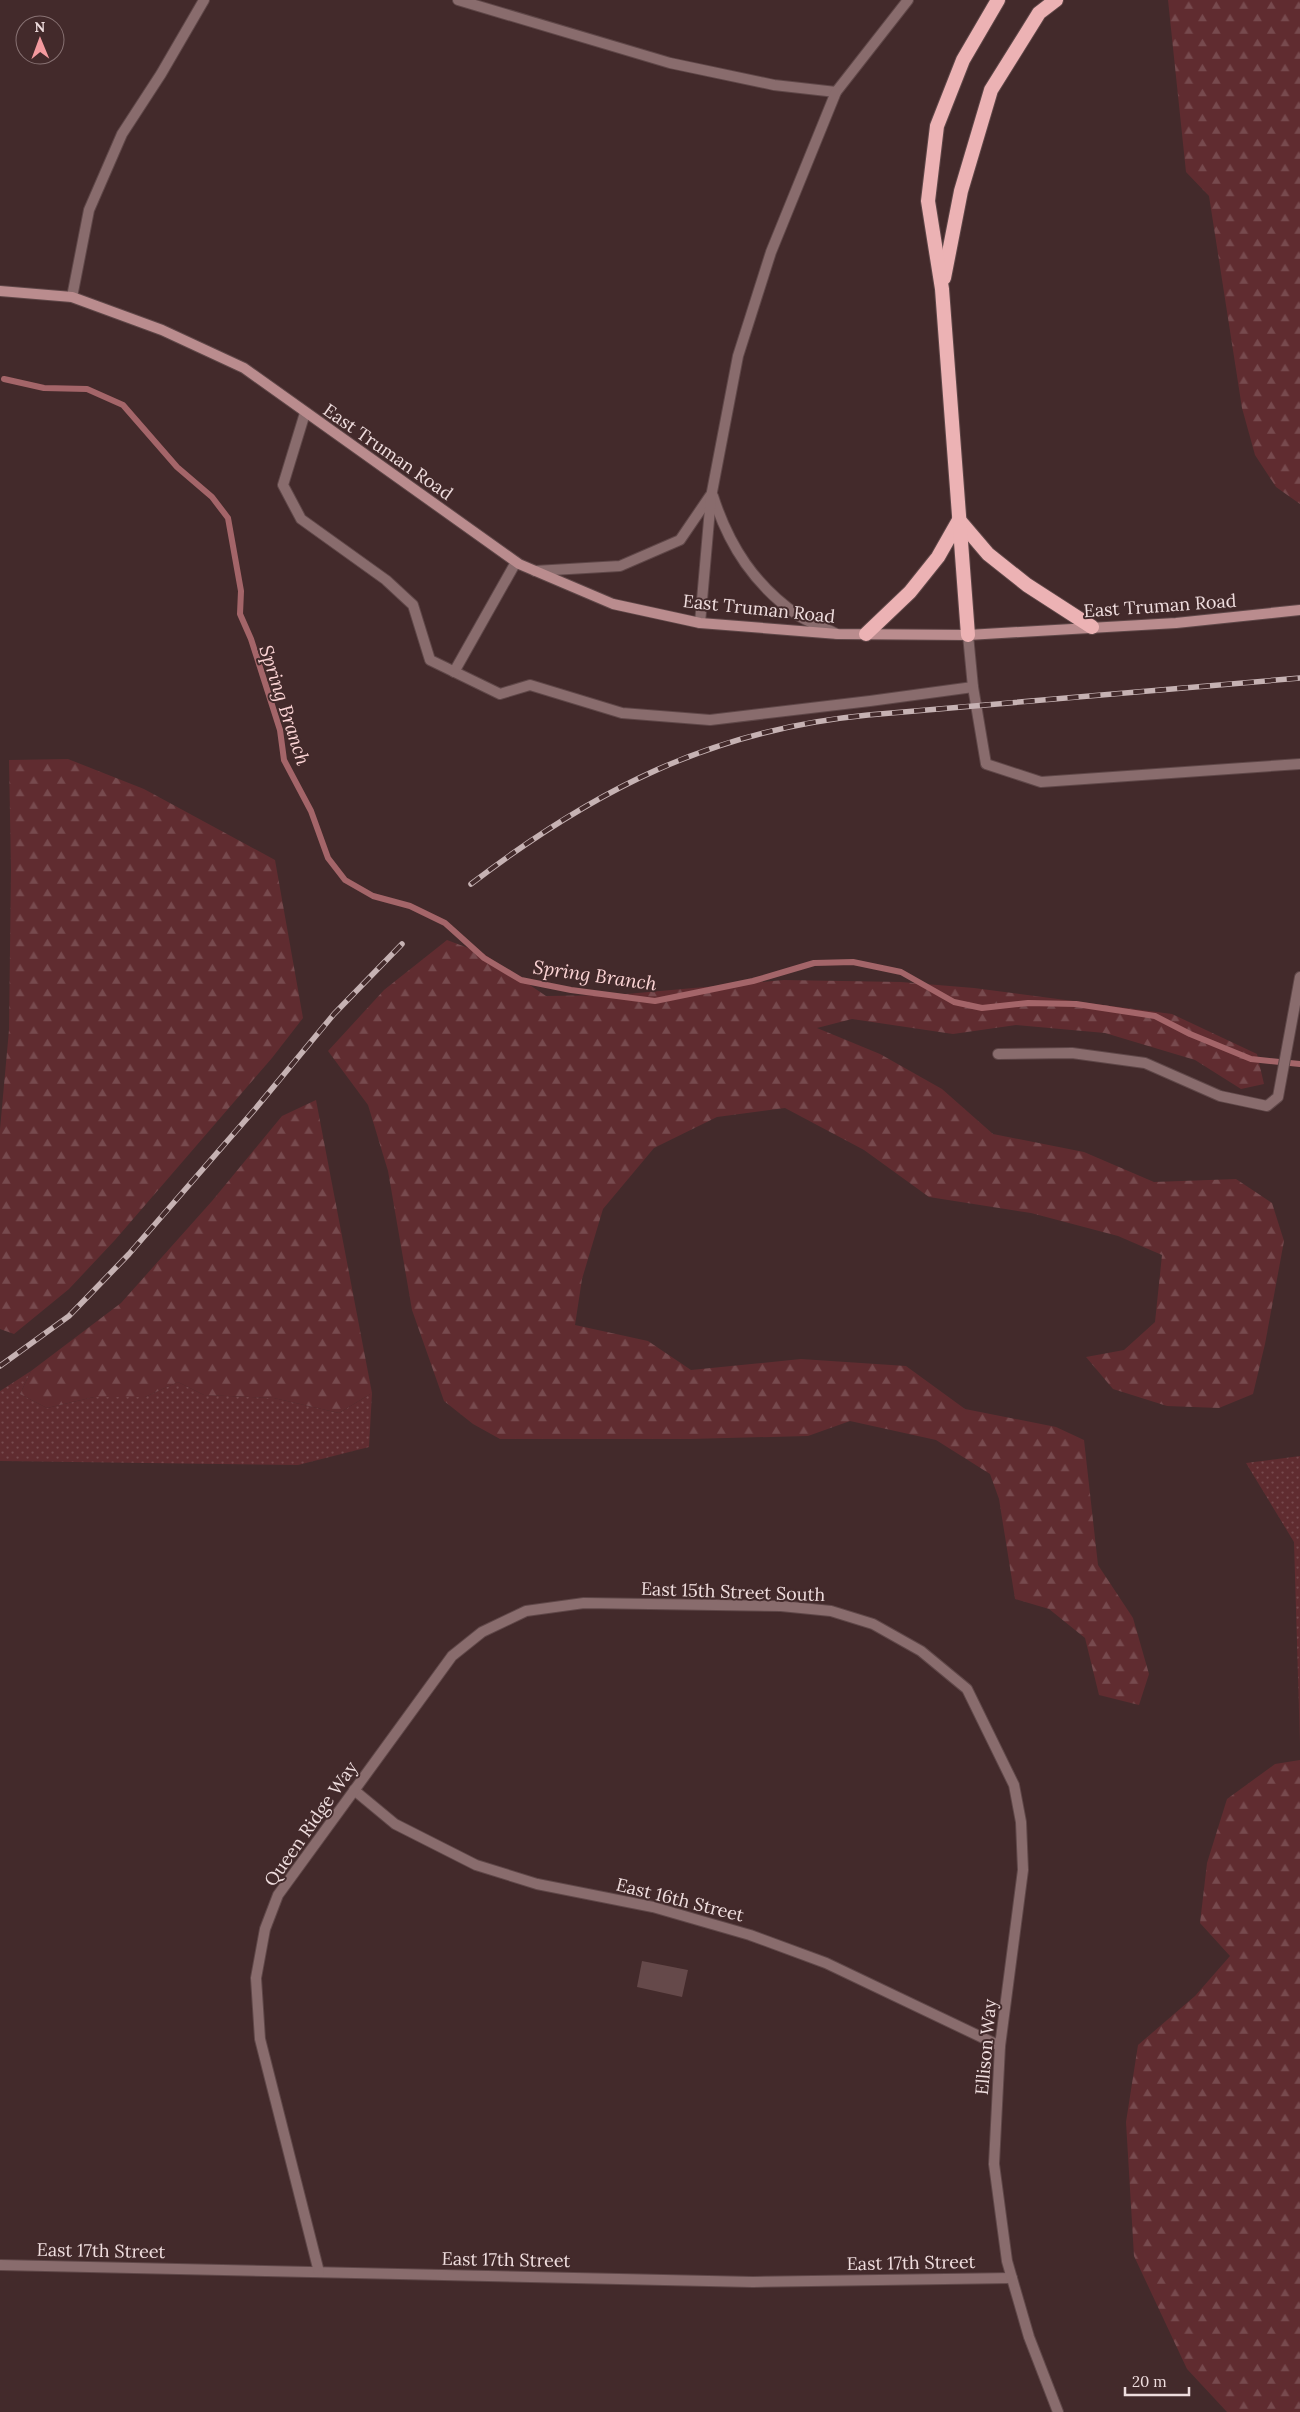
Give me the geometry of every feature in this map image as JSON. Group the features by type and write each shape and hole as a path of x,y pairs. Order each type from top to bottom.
{"highway":[{"path":"968,635 942,289 928,202 937,126 963,60 998,0"},
{"path":"942,289 961,191 992,90 1039,13 1056,0"},
{"path":"959,520 994,559 1027,585 1092,627"},
{"path":"866,634 910,592 938,557 959,520"}],"main road":[{"name":"East Truman Road","path":"0,291 72,297 162,330 244,368 516,562 613,604 700,623 838,634 968,635 1176,622 1300,610"}],"street":[{"path":"72,297 89,210 122,134 161,74 204,0"},
{"path":"458,0 670,63 774,84 836,92"},
{"path":"700,623 712,493 738,356 772,252 836,92 908,0"},
{"path":"305,413 283,484 301,519 386,580 413,605 430,660 500,694 530,685 622,713 710,720 973,687"},
{"path":"534,571 620,566 680,540 712,493"},
{"path":"712,493 723,526 741,559 771,592 800,616 838,634"},
{"path":"454,672 516,562"},
{"path":"968,635 973,687 986,764 1042,782 1300,764"},
{"path":"998,1054 1072,1053 1145,1063 1220,1096 1267,1106 1278,1097 1300,977"},
{"name":"East 15th Street South","path":"508,1620 526,1611 584,1603 781,1606 831,1611 872,1624 921,1651 967,1688"},
{"name":"Queen Ridge Way","path":"319,2272 260,2039 256,1978 265,1929 278,1895 452,1656 482,1632 508,1620"},
{"name":"Ellison Way","path":"967,1688 1014,1785 1021,1822 1023,1870 1000,2046 994,2164 1007,2261 1028,2337 1058,2412"},
{"name":"East 16th Street","path":"354,1790 395,1824 476,1865 537,1884 653,1906 750,1935 826,1963 1000,2046"},
{"name":"East 17th Street","path":"0,2265 753,2282 1012,2278"}],"green space":[{"path":"1168,0 1300,0 1300,504 1276,487 1255,455 1242,408 1209,196 1186,172"},
{"path":"68,759 144,789 275,860 303,1018 272,1058 115,1240 69,1289 14,1334 0,1329 0,1129 9,1030 11,869 9,760"},
{"path":"447,940 484,954 546,996 615,995 784,980 901,982 974,988 1172,1014 1257,1054 1264,1084 1241,1089 1195,1060 1105,1033 1016,1025 953,1034 852,1019 817,1028 880,1054 942,1089 993,1134 1084,1152 1154,1182 1236,1179 1272,1203 1284,1241 1265,1344 1253,1394 1219,1408 1167,1406 1113,1389 1086,1357 1124,1350 1155,1322 1162,1255 1118,1236 1031,1213 929,1197 864,1150 785,1108 717,1117 654,1148 603,1209 582,1279 575,1325 648,1341 691,1370 801,1359 906,1366 965,1409 1056,1427 1084,1440 1098,1565 1133,1618 1149,1674 1139,1705 1099,1695 1085,1638 1049,1609 1015,1599 999,1499 990,1474 936,1440 850,1421 808,1436 690,1439 500,1439 473,1424 444,1401 412,1310 388,1171 368,1105 328,1051 384,990"},
{"path":"316,1100 372,1393 339,1413 274,1398 204,1395 178,1382 145,1397 94,1397 47,1408 20,1394 31,1371 121,1303 212,1201 282,1116"},
{"path":"31,1371 20,1394 47,1408 94,1397 145,1397 178,1382 204,1395 274,1398 339,1413 372,1393 369,1447 298,1465 0,1461 0,1391"},
{"path":"1300,1456 1300,1744 1294,1542 1246,1463"},
{"path":"1300,1760 1300,2412 1227,2412 1187,2369 1134,2256 1126,2122 1138,2045 1195,1996 1230,1956 1200,1923 1207,1863 1227,1799 1275,1764"}],"building":[{"path":"642,1961 688,1970 682,1997 637,1987"}],"waterway":[{"name":"Spring Branch","path":"4,379 44,388 87,389 123,405 177,467 212,497 228,518 241,591 240,614 251,639 280,730 284,760 311,811 328,858 345,880 373,896 410,906 445,923 484,958 521,980 571,990 655,1001 753,981 814,963 853,962 901,972 954,1002 982,1008 1028,1003 1076,1004 1155,1016 1190,1034 1251,1059 1300,1064"}],"railway":[{"path":"471,884 517,850 609,793 657,770 706,750 757,735 811,723 868,715 1300,678"},
{"path":"0,1366 69,1316 129,1254 256,1108 334,1014 402,944"}]}
